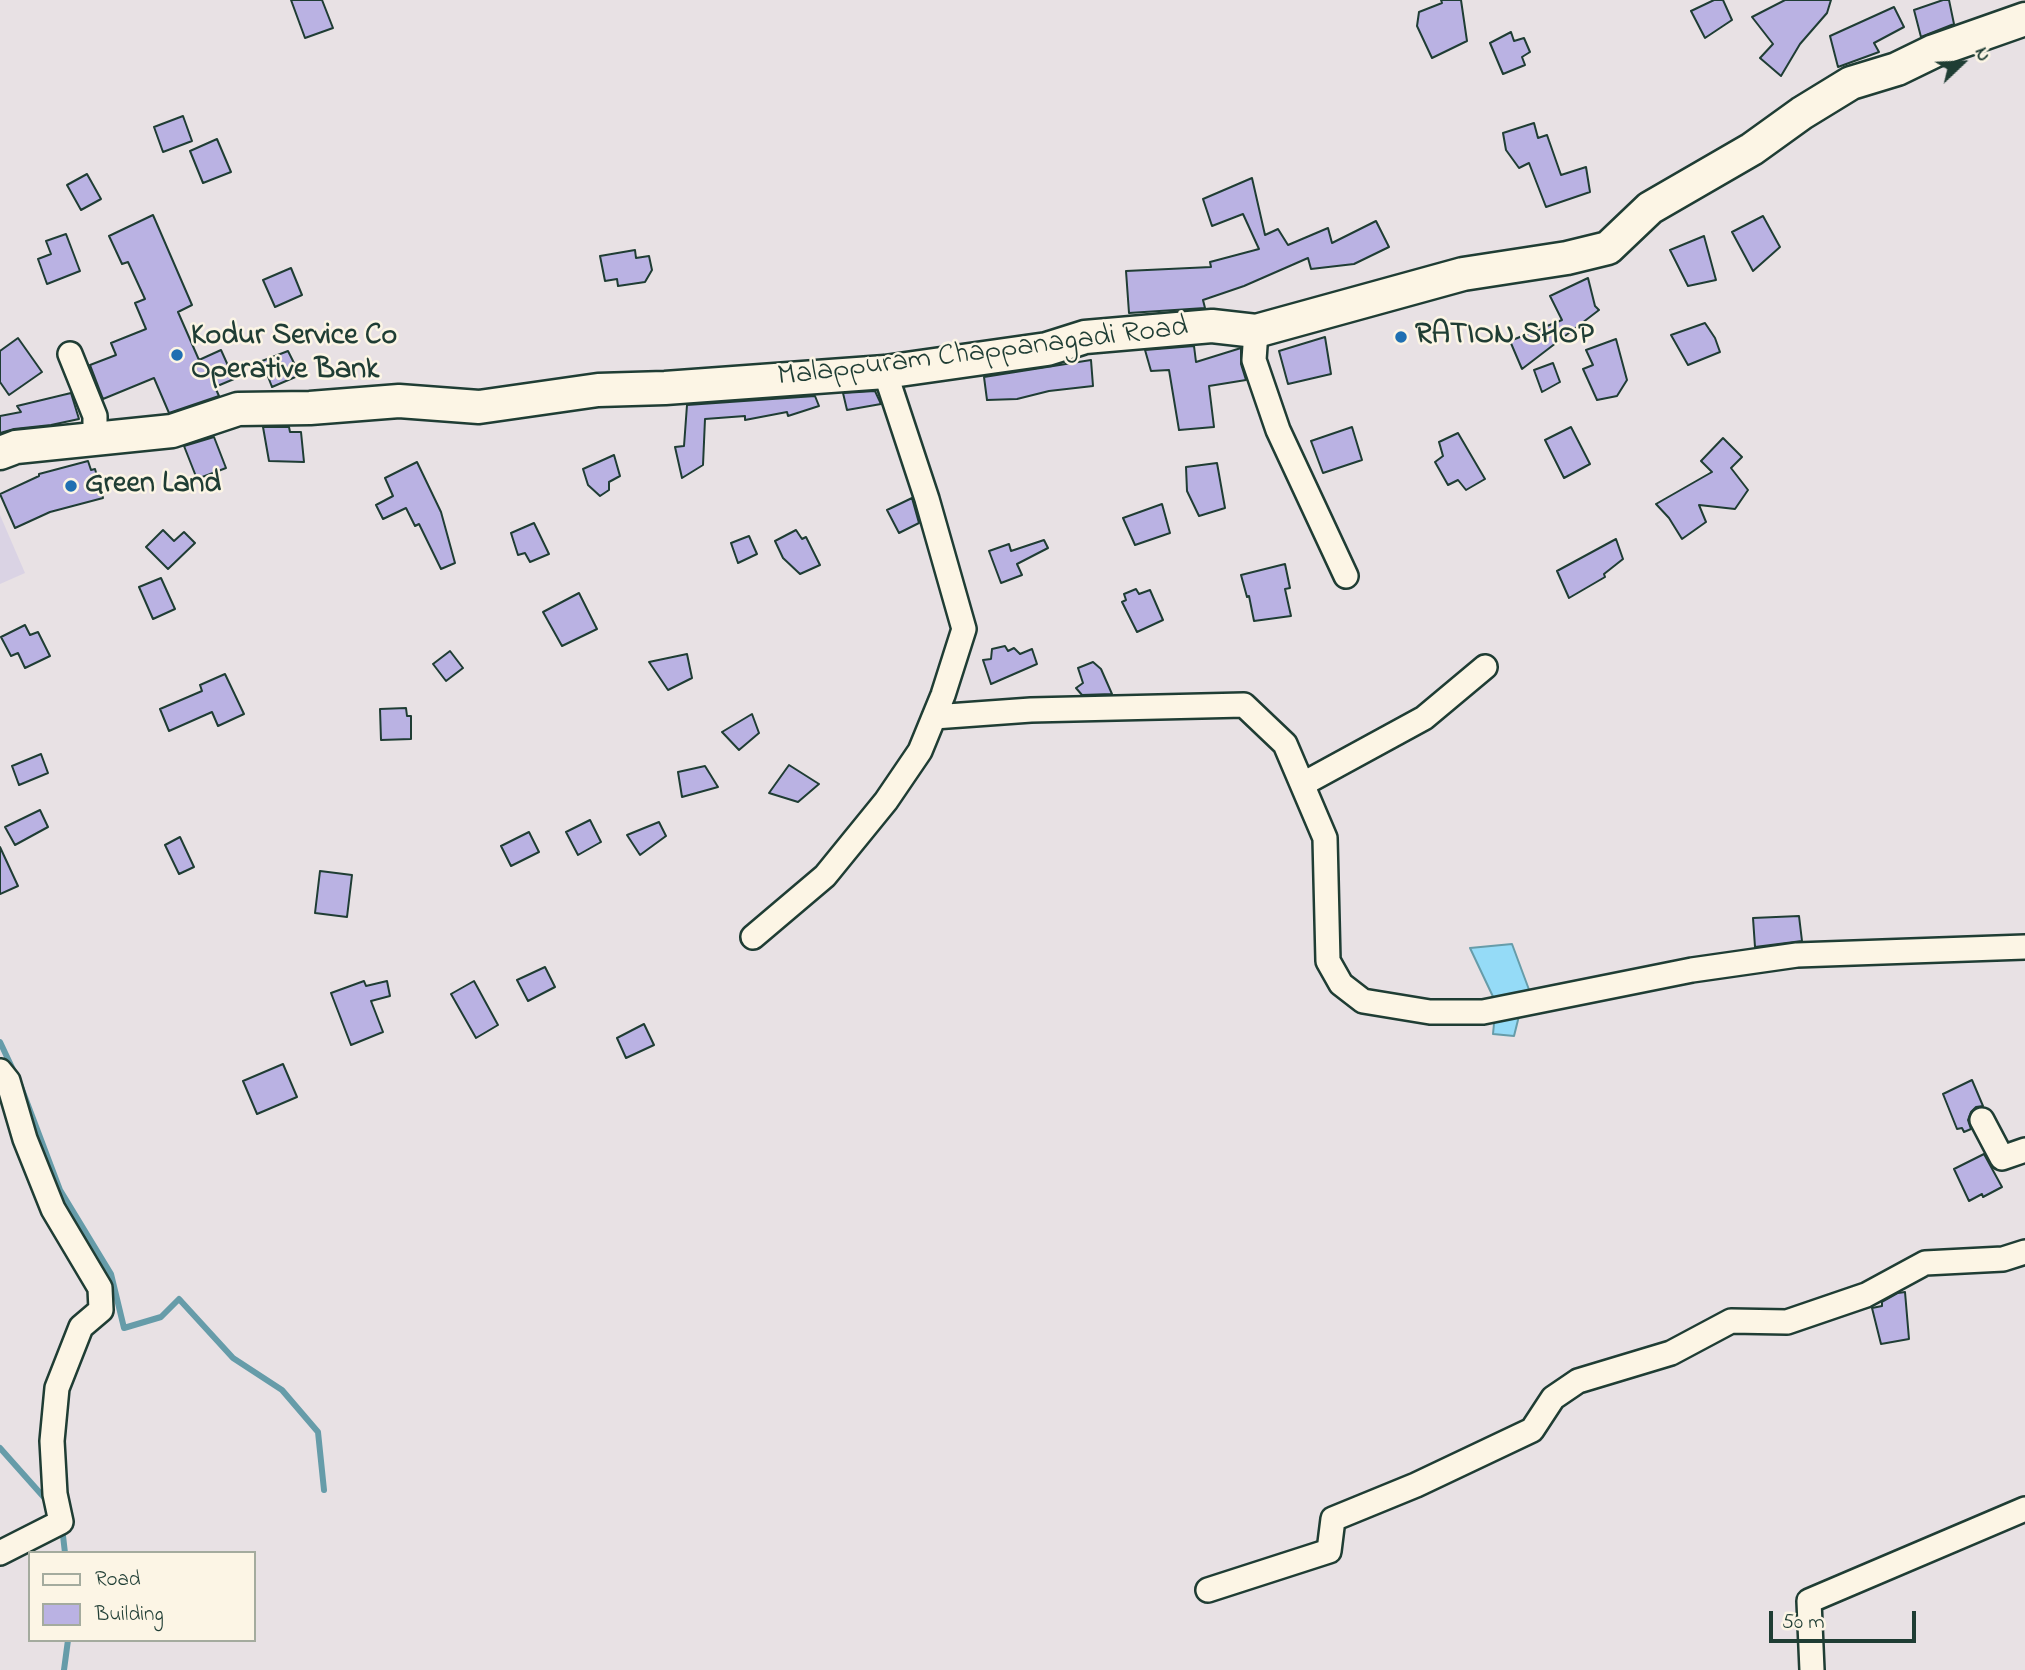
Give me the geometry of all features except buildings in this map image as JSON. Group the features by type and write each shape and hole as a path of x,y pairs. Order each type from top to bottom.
{"street":[{"name":"Malappuram Chappanagadi Road","path":"0,453 16,447 172,431 238,409 310,408 399,401 479,407 598,390 665,388 885,372 1047,349 1085,337 1212,326 1256,331 1463,274 1567,258 1608,248 1650,208 1752,149 1802,113 1851,83 1897,69 1934,51 2025,19"},
{"path":"1256,331 1254,360 1278,430 1346,576"},
{"path":"70,354 95,416 95,440"},
{"path":"753,937 825,876 893,791 920,751 964,629 935,525 885,372"},
{"path":"1303,784 1424,718 1485,667"},
{"path":"934,717 1031,710 1244,705 1284,744 1325,838 1328,961 1342,984 1363,1001 1430,1012 1483,1012 1692,970 1797,955 2025,947"},
{"path":"0,1071 8,1081 25,1139 53,1209 100,1288 101,1310 81,1327 57,1388 52,1441 55,1494 61,1522 0,1553"},
{"path":"1982,1120 2002,1158 2025,1150"},
{"path":"1208,1590 1329,1551 1333,1520 1416,1485 1532,1430 1553,1398 1578,1381 1671,1353 1731,1321 1787,1322 1826,1309 1866,1295 1924,1263 2003,1259 2025,1252"},
{"path":"1812,1670 1809,1601 2025,1508"}],"shaded area":[{"path":"0,515 25,573 0,584"}],"water":[{"path":"1512,944 1531,995 1519,1016 1514,1036 1493,1034 1496,1003 1470,948"}],"waterway":[{"path":"0,1042 15,1074"},
{"path":"20,1084 60,1190 111,1274 124,1328 161,1317 179,1299 233,1358 282,1390 318,1432 324,1490"},
{"path":"0,1448 49,1503"},
{"path":"62,1527 65,1551"},
{"path":"64,1670 68,1642"}],"place":[{"name":"RATION SHOP","path":"1401,337"},
{"name":"Kodur Service Co Operative Bank","path":"177,355"},
{"name":"Green Land","path":"71,486"}]}
